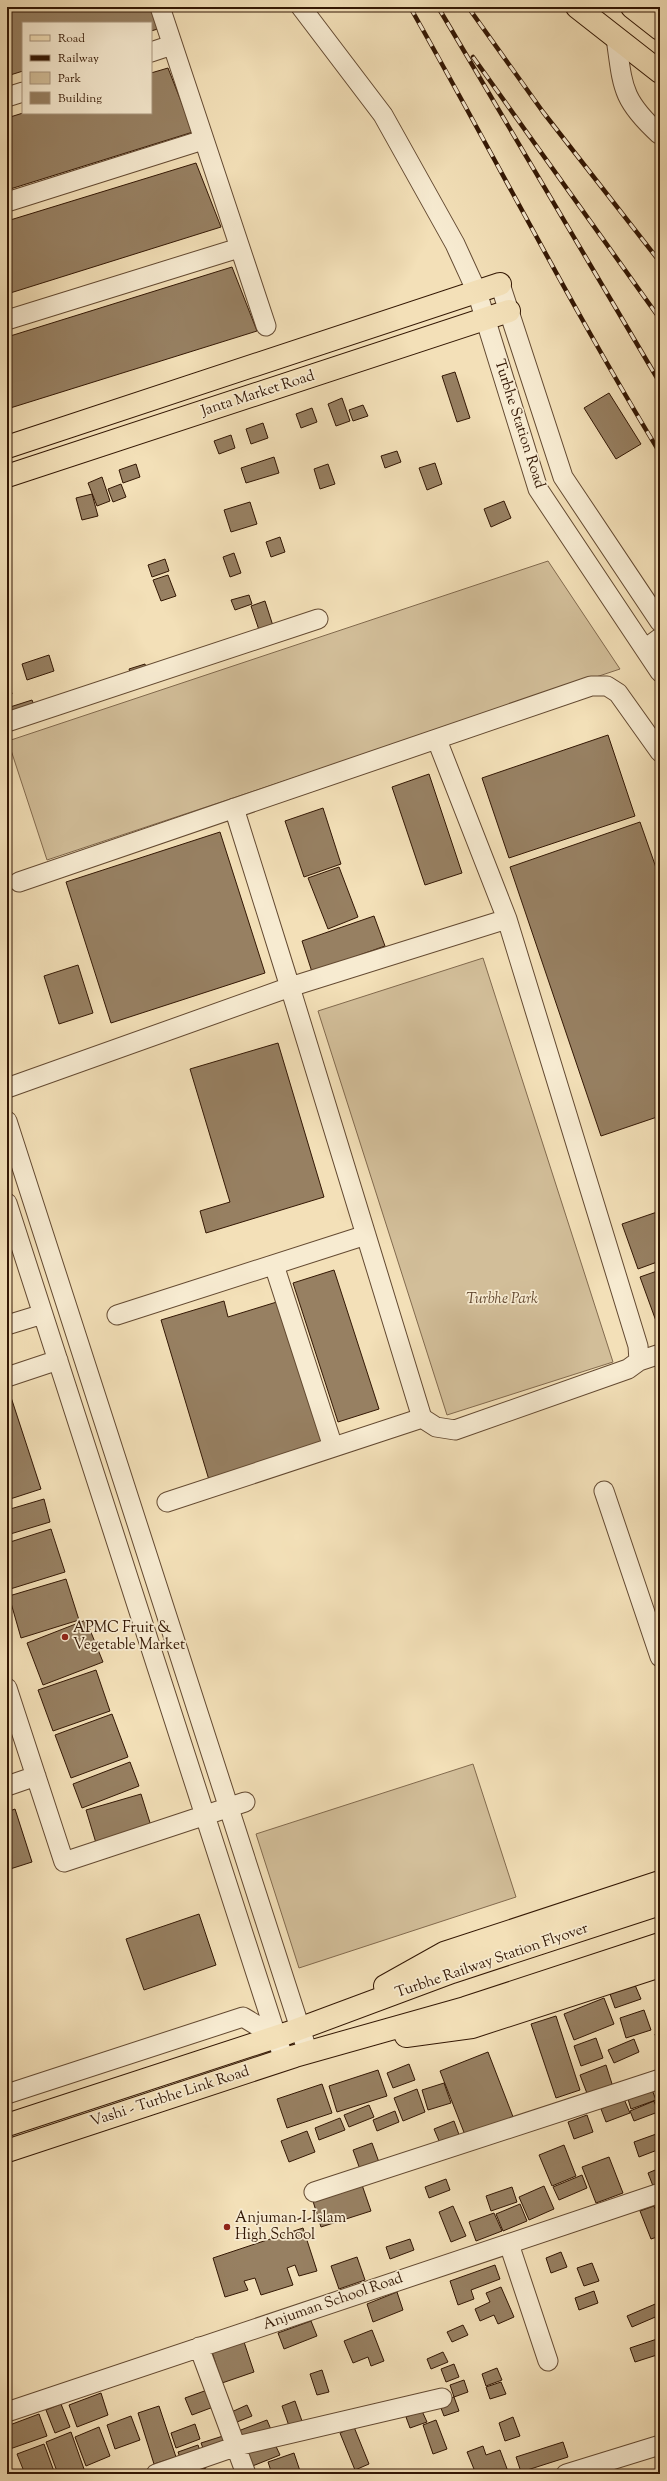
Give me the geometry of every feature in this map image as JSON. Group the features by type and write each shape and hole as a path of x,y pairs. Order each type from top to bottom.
{"main road":[{"path":"577,7 660,72"},
{"path":"632,7 660,29"},
{"name":"Janta Market Road","path":"7,446 500,284"},
{"name":"Janta Market Road","path":"7,476 509,311"},
{"path":"325,2020 444,1953 660,1882"},
{"name":"Turbhe Railway Station Flyover","path":"325,2020 452,1972 660,1904"},
{"path":"333,2045 464,2008 660,1944"},
{"path":"333,2045 472,2028 660,1966"},
{"name":"Vashi - Turbhe Link Road","path":"7,2125 325,2020"},
{"name":"Vashi - Turbhe Link Road","path":"7,2150 333,2045"}],"street":[{"path":"160,7 266,326"},
{"name":"Turbhe Station Road","path":"301,7 383,115 455,244 477,292 538,488 660,672"},
{"path":"616,38 623,84 629,102 660,134"},
{"path":"152,52 172,45"},
{"path":"7,97 22,92"},
{"path":"7,202 203,140"},
{"path":"7,320 239,248"},
{"name":"Turbhe Station Road","path":"500,284 563,476 660,622"},
{"path":"7,722 318,619"},
{"path":"645,649 660,638"},
{"path":"19,882 591,686 607,686 618,693 660,752"},
{"path":"437,740 507,920 638,1346 639,1361"},
{"path":"234,808 422,1418 436,1427 455,1430 628,1369 639,1361 660,1354"},
{"path":"7,1088 290,987 507,920"},
{"path":"8,1129 134,1508 237,1805 300,2029 308,2052"},
{"path":"7,1203 284,2060"},
{"path":"117,1315 366,1236"},
{"path":"274,1265 333,1447"},
{"path":"7,1325 45,1321 72,1323"},
{"path":"7,1377 58,1360"},
{"path":"167,1502 422,1418"},
{"path":"604,1491 660,1657"},
{"path":"108,1516 134,1508"},
{"path":"7,1688 64,1862 237,1805"},
{"path":"7,1786 36,1776"},
{"path":"7,2094 243,2017 276,2037"},
{"path":"314,2192 660,2079"},
{"name":"Anjuman School Road","path":"7,2412 660,2193"},
{"path":"509,2244 548,2361"},
{"path":"199,2347 237,2446 246,2474"},
{"path":"156,2474 237,2446 442,2398"},
{"path":"566,2474 612,2467 660,2445"}],"green space":[{"path":"548,561 620,669 47,860 8,741"},
{"name":"Turbhe Park","path":"483,958 613,1362 447,1415 318,1011"},
{"path":"473,1764 516,1897 299,1968 256,1834"}],"building":[{"path":"7,7 153,7 161,28 152,31 152,22 22,22 22,71 7,76"},
{"path":"168,68 193,132 7,190 7,118 22,113 152,114 152,73"},
{"path":"196,163 221,227 7,294 7,221"},
{"path":"232,267 257,331 7,409 7,337"},
{"path":"455,372 470,418 457,422 442,376"},
{"path":"609,393 641,444 616,459 584,408"},
{"path":"342,398 350,421 336,426 328,404"},
{"path":"363,405 368,416 353,421 349,410"},
{"path":"312,408 317,422 301,428 296,414"},
{"path":"263,423 268,438 251,444 246,429"},
{"path":"231,435 235,448 219,454 214,441"},
{"path":"397,451 401,462 385,468 381,456"},
{"path":"274,457 279,473 246,483 241,468"},
{"path":"435,463 442,484 427,490 419,468"},
{"path":"136,464 140,477 123,483 119,470"},
{"path":"328,464 335,484 320,489 314,469"},
{"path":"102,477 110,501 97,506 88,483"},
{"path":"121,484 126,497 113,502 108,489"},
{"path":"92,494 98,516 82,520 76,498"},
{"path":"504,501 511,518 491,527 484,509"},
{"path":"250,502 257,524 231,532 224,510"},
{"path":"280,537 285,552 271,557 266,542"},
{"path":"234,553 241,573 230,577 223,557"},
{"path":"165,559 169,571 152,577 148,565"},
{"path":"168,575 176,596 161,601 153,580"},
{"path":"249,595 252,604 235,610 231,600"},
{"path":"265,601 275,632 261,636 251,606"},
{"path":"49,655 54,671 27,680 22,664"},
{"path":"145,664 147,673 132,678 129,669"},
{"path":"9,683 12,694 7,696 7,684"},
{"path":"32,700 36,710 7,720 7,708"},
{"path":"608,735 635,816 509,858 482,778"},
{"path":"429,774 462,873 425,885 392,787"},
{"path":"323,808 341,864 304,877 285,821"},
{"path":"640,822 660,879 660,1116 601,1136 510,867"},
{"path":"220,832 265,973 111,1023 66,882"},
{"path":"339,867 358,917 328,929 308,878"},
{"path":"374,916 385,946 312,972 302,941"},
{"path":"78,965 93,1013 59,1024 44,976"},
{"path":"278,1043 324,1197 206,1233 200,1211 230,1202 190,1069"},
{"path":"660,1211 660,1261 638,1269 622,1224"},
{"path":"334,1270 379,1409 338,1422 293,1283"},
{"path":"660,1270 660,1332 640,1277"},
{"path":"224,1301 228,1317 280,1301 324,1445 209,1480 161,1320"},
{"path":"8,1388 41,1489 7,1500 7,1389"},
{"path":"44,1499 50,1522 7,1535 7,1510"},
{"path":"51,1529 65,1572 7,1590 7,1543"},
{"path":"66,1579 79,1620 21,1638 9,1596"},
{"path":"86,1620 103,1662 43,1685 27,1643"},
{"path":"96,1670 110,1711 53,1731 38,1690"},
{"path":"112,1714 128,1757 71,1778 55,1735"},
{"path":"130,1762 139,1786 82,1808 73,1784"},
{"path":"141,1794 151,1826 96,1843 86,1810"},
{"path":"15,1809 32,1862 7,1870 7,1812"},
{"path":"199,1914 216,1965 144,1990 126,1939"},
{"path":"635,1985 641,1999 615,2008 610,1994"},
{"path":"604,1998 614,2024 574,2040 564,2014"},
{"path":"644,2010 651,2030 626,2038 620,2018"},
{"path":"556,2016 580,2090 556,2098 531,2024"},
{"path":"660,2033 660,2044 658,2045 655,2034"},
{"path":"596,2038 603,2058 581,2066 574,2046"},
{"path":"634,2039 639,2052 614,2063 608,2050"},
{"path":"488,2052 515,2122 467,2140 440,2071"},
{"path":"409,2064 415,2080 393,2088 387,2073"},
{"path":"606,2065 613,2087 588,2096 580,2075"},
{"path":"378,2070 387,2096 337,2112 329,2086"},
{"path":"444,2083 451,2103 428,2110 422,2090"},
{"path":"322,2084 332,2113 287,2128 277,2099"},
{"path":"651,2087 656,2100 631,2109 627,2096"},
{"path":"417,2089 425,2112 403,2121 394,2098"},
{"path":"624,2099 630,2113 606,2122 601,2109"},
{"path":"654,2101 658,2112 634,2121 630,2111"},
{"path":"369,2105 374,2117 349,2127 344,2115"},
{"path":"395,2111 399,2122 377,2131 373,2120"},
{"path":"587,2115 593,2132 574,2139 568,2122"},
{"path":"340,2118 345,2130 319,2140 315,2128"},
{"path":"454,2121 461,2140 442,2148 434,2129"},
{"path":"307,2131 315,2152 289,2162 281,2141"},
{"path":"659,2133 660,2149 639,2157 634,2142"},
{"path":"372,2143 380,2165 361,2172 353,2150"},
{"path":"564,2145 576,2176 552,2186 539,2155"},
{"path":"609,2157 623,2193 596,2203 582,2167"},
{"path":"660,2168 660,2183 653,2186 648,2173"},
{"path":"582,2175 587,2188 559,2200 553,2187"},
{"path":"446,2179 450,2190 429,2198 425,2187"},
{"path":"361,2182 371,2211 321,2227 312,2198"},
{"path":"544,2186 554,2209 529,2220 519,2197"},
{"path":"512,2187 517,2202 491,2211 486,2196"},
{"path":"520,2204 527,2221 503,2231 496,2214"},
{"path":"453,2206 466,2236 451,2242 439,2212"},
{"path":"654,2206 660,2223 660,2236 651,2239 640,2211"},
{"path":"494,2213 502,2231 476,2241 469,2222"},
{"path":"303,2228 317,2271 299,2276 295,2265 287,2268 293,2285 261,2295 255,2278 244,2281 248,2290 225,2297 213,2258"},
{"path":"410,2239 414,2250 390,2259 386,2247"},
{"path":"561,2252 567,2267 551,2273 546,2258"},
{"path":"357,2257 365,2280 339,2289 331,2266"},
{"path":"592,2263 599,2281 584,2286 577,2268"},
{"path":"495,2265 500,2279 471,2290 474,2299 458,2305 450,2281"},
{"path":"501,2287 514,2317 498,2324 494,2315 480,2321 475,2309 490,2302 486,2293"},
{"path":"594,2291 598,2303 579,2310 575,2298"},
{"path":"397,2292 403,2310 373,2322 367,2304"},
{"path":"660,2302 660,2315 632,2327 627,2316"},
{"path":"311,2321 317,2336 284,2349 278,2333"},
{"path":"463,2325 468,2335 452,2342 447,2332"},
{"path":"372,2330 384,2361 371,2366 368,2357 353,2363 344,2341"},
{"path":"657,2339 660,2354 635,2362 630,2348"},
{"path":"244,2342 254,2372 222,2383 212,2352"},
{"path":"443,2352 448,2362 431,2369 427,2359"},
{"path":"454,2364 459,2377 446,2382 441,2369"},
{"path":"497,2368 502,2380 486,2386 482,2374"},
{"path":"322,2370 329,2392 317,2395 310,2374"},
{"path":"464,2380 468,2392 454,2397 450,2385"},
{"path":"501,2382 506,2394 490,2399 486,2387"},
{"path":"210,2389 216,2406 192,2415 185,2398"},
{"path":"101,2393 108,2415 77,2427 69,2405"},
{"path":"454,2397 459,2411 444,2416 439,2403"},
{"path":"295,2401 302,2421 289,2426 282,2406"},
{"path":"61,2404 70,2427 55,2433 46,2410"},
{"path":"247,2405 252,2416 232,2424 227,2414"},
{"path":"159,2406 176,2457 154,2464 138,2413"},
{"path":"422,2411 427,2422 410,2428 406,2417"},
{"path":"39,2414 47,2436 7,2450 7,2426"},
{"path":"131,2416 140,2440 115,2449 107,2425"},
{"path":"513,2417 520,2436 505,2441 499,2423"},
{"path":"267,2420 272,2432 238,2445 233,2433"},
{"path":"436,2420 447,2449 433,2454 423,2425"},
{"path":"195,2424 200,2439 176,2448 171,2433"},
{"path":"99,2427 110,2456 86,2466 75,2437"},
{"path":"354,2427 369,2464 355,2470 340,2433"},
{"path":"71,2432 84,2469 70,2474 58,2474 46,2442"},
{"path":"223,2436 229,2453 208,2461 201,2443"},
{"path":"273,2440 280,2455 250,2467 244,2452"},
{"path":"563,2442 568,2457 521,2472 516,2457"},
{"path":"44,2444 55,2474 25,2474 17,2454"},
{"path":"198,2445 206,2468 186,2474 178,2452"},
{"path":"483,2446 486,2455 500,2450 509,2474 476,2474 467,2452"},
{"path":"294,2453 301,2474 272,2474 268,2462"}],"railway":[{"path":"410,7 595,343 660,453"},
{"path":"438,7 660,383"},
{"path":"468,7 543,112 660,262"},
{"path":"473,57 660,319"}],"place":[{"name":"APMC Fruit & Vegetable Market","path":"65,1637"},
{"name":"Anjuman-I-Islam High School","path":"227,2227"}]}
